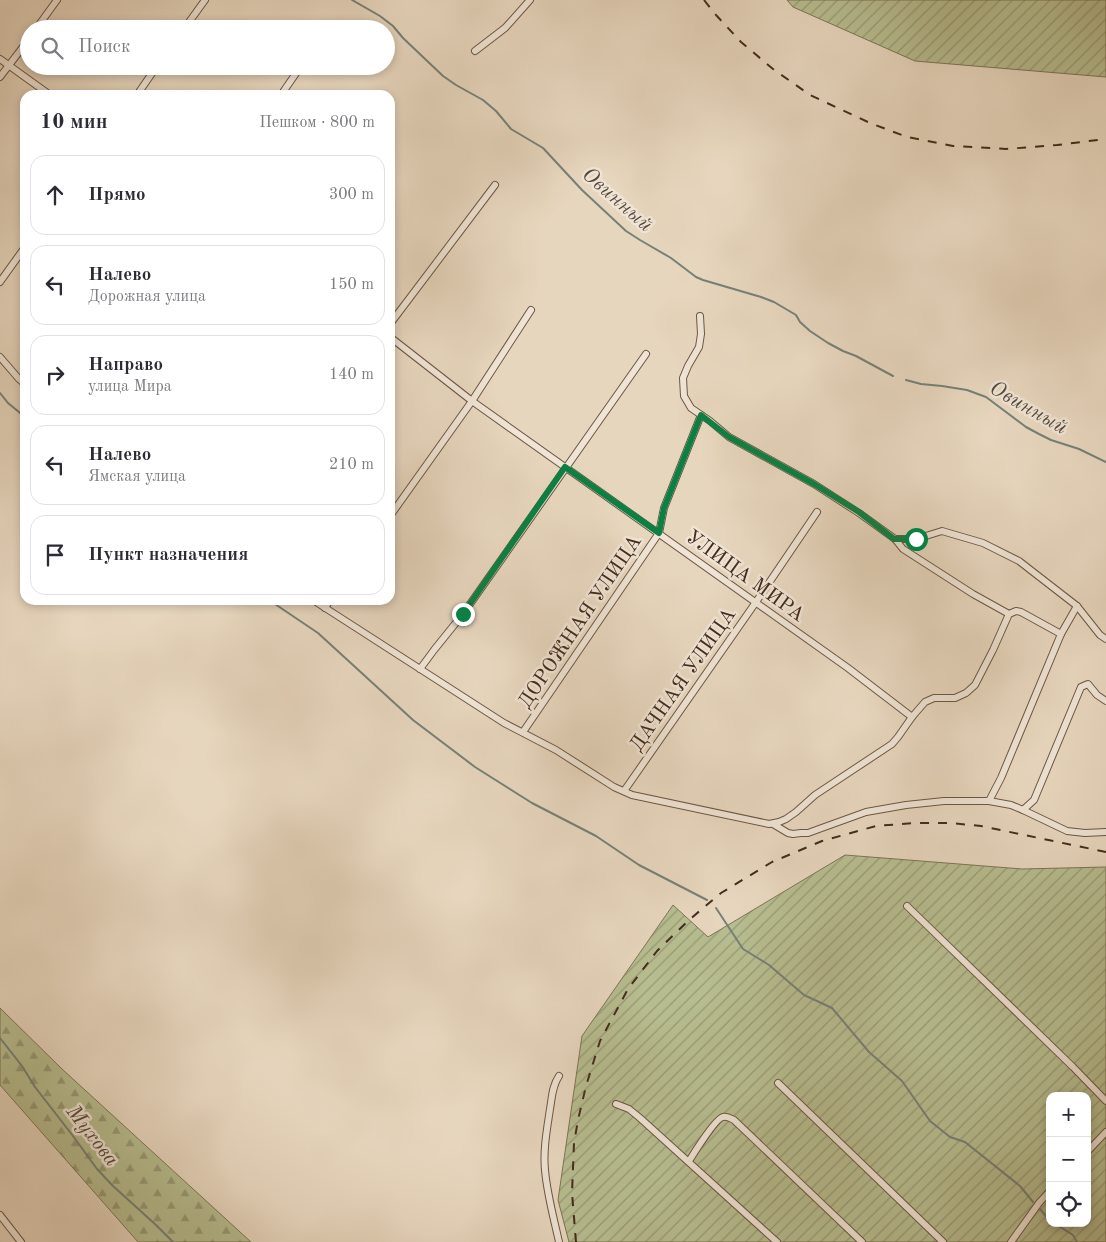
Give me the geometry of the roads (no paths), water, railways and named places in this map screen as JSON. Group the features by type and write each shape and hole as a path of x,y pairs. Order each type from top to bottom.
{"street":[{"path":"43,20 57,0"},
{"path":"191,20 205,0"},
{"path":"475,51 505,28 530,0"},
{"path":"0,78 20,51"},
{"path":"0,59 20,74"},
{"path":"22,75 43,90"},
{"path":"140,90 151,75"},
{"path":"284,90 295,75"},
{"path":"395,317 495,185"},
{"path":"0,282 20,255"},
{"path":"395,509 472,401 531,310"},
{"path":"700,316 700,347 683,378 684,396 691,408 729,437 814,484 859,512 894,539 903,549 973,594 1009,614"},
{"name":"УЛИЦА МИРА","path":"395,341 472,401 848,668 912,717"},
{"path":"420,669 463,614 646,354"},
{"path":"0,357 20,380"},
{"name":"ДОРОЖНАЯ УЛИЦА","path":"523,732 659,533 664,508 701,415"},
{"name":"ДАЧНАЯ УЛИЦА","path":"624,791 818,512"},
{"path":"894,539 916,539 942,531 983,543 1019,560 1077,606 1100,635 1106,639"},
{"path":"320,605 504,723 556,750 614,787 632,795 764,824 773,824 786,819 815,794 892,744 925,702 939,697 955,698 966,693 975,685 994,650 1009,614 1016,611 1020,612 1062,634"},
{"path":"989,801 1001,778 1062,634 1077,606"},
{"path":"1023,810 1034,800 1081,687 1088,684 1097,695 1106,701"},
{"path":"773,824 788,833 801,834 866,812 906,804 944,801 989,801 1011,805 1066,831 1085,833 1106,832"},
{"path":"907,906 1106,1101"},
{"path":"559,1076 555,1081 553,1090 544,1162 546,1181 559,1242"},
{"path":"778,1083 942,1242"},
{"path":"616,1104 640,1118 777,1242"},
{"path":"689,1161 720,1117 726,1116 734,1120 862,1242"},
{"path":"1091,1148 1106,1132"},
{"path":"1012,1242 1046,1195"},
{"path":"0,1215 21,1242"}],"waterway":[{"name":"Овинный","path":"352,0 385,20"},
{"name":"Овинный","path":"395,28 443,76 483,100 496,111 511,129 543,148 582,190 626,231 671,258 696,277 774,302 796,315 800,322 810,331 828,343 893,376"},
{"name":"Овинный","path":"906,380 921,384 967,390 986,397 1026,427 1051,440 1079,449 1106,462"},
{"path":"0,393 20,413"},
{"path":"276,605 318,633 413,720 475,767 532,803 596,836 639,865 707,900"},
{"path":"716,908 743,949 769,965 804,995 832,1008 869,1052 902,1081 930,1121 950,1137 965,1142 1020,1186 1033,1202"},
{"name":"Мухова","path":"0,1038 97,1169 173,1242"},
{"path":"1040,1209 1046,1216"},
{"path":"1060,1227 1073,1235 1077,1242"}],"railway":[{"path":"704,0 741,42 773,69 810,95 870,123 907,137 953,146 1006,149 1106,139"},
{"path":"576,1242 572,1193 574,1143 586,1086 600,1041 628,989 657,951 721,893 772,862 822,841 876,826 914,823 951,823 981,826 1106,852"}]}
